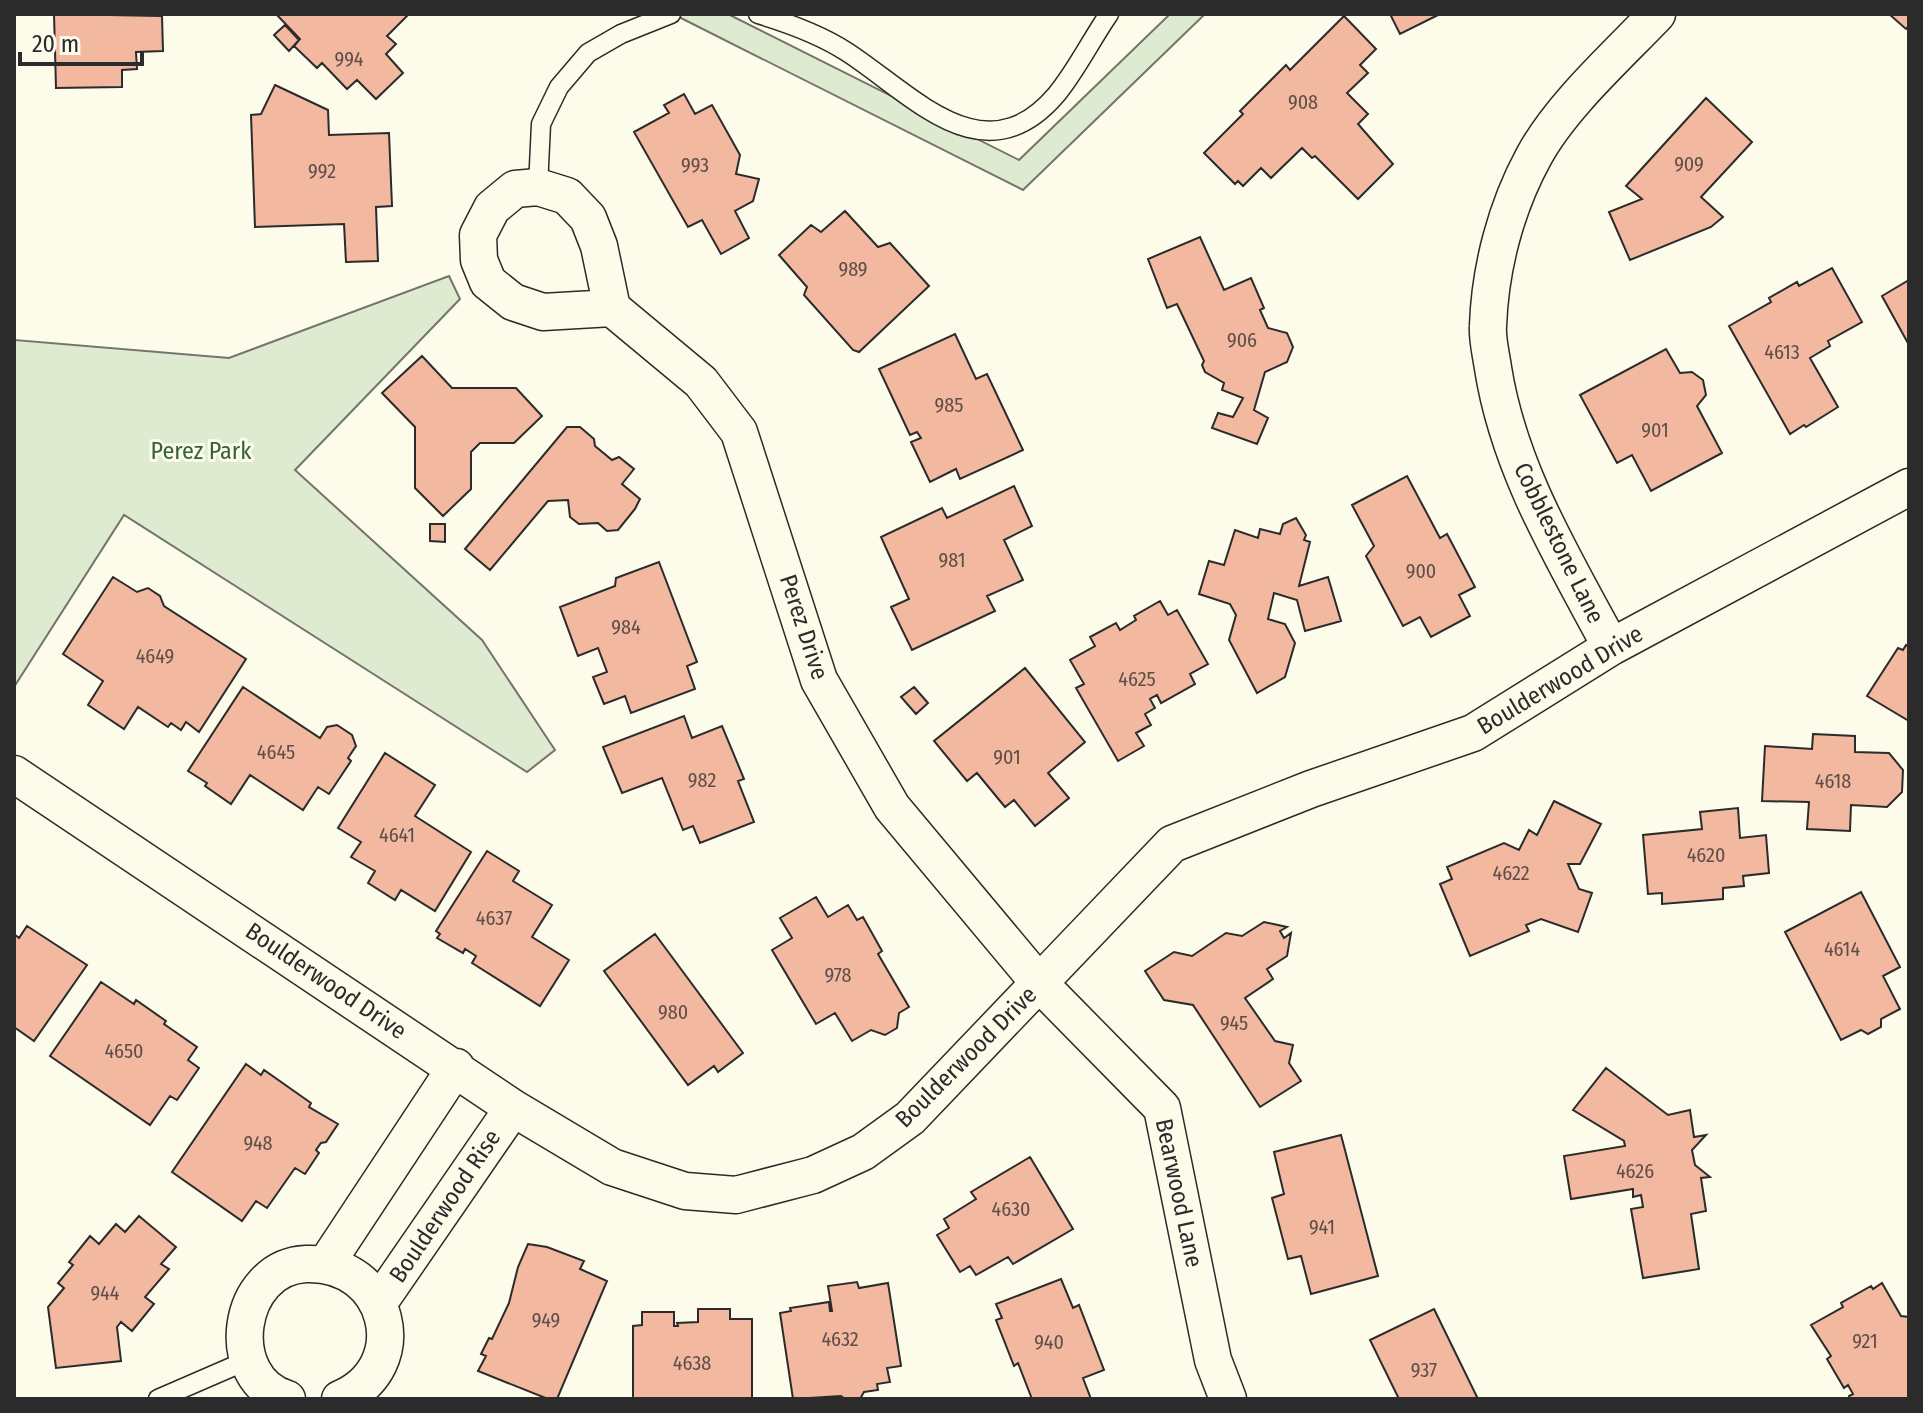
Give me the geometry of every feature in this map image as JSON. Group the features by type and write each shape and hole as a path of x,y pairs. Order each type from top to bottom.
{"street":[{"name":"Cobblestone Lane","path":"1611,647 1539,513 1509,439 1496,387 1487,328 1495,265 1509,212 1534,155 1559,119 1657,14"},
{"path":"538,187 567,196 588,218 599,246 612,308 543,312 513,302 488,282 479,260 478,235 492,208 515,189 538,187"},
{"name":"Perez Drive","path":"612,308 701,382 739,432 819,680 892,807 1040,984"},
{"name":"Boulderwood Drive","path":"14,774 513,1108 612,1167 685,1191 736,1195 813,1175 863,1152 910,1118 1172,844 1311,789 1473,733 1611,647 1909,487"},
{"name":"Bearwood Lane","path":"1040,984 1162,1108 1213,1360 1228,1399"},
{"path":"287,1399 261,1382 248,1360 243,1336 247,1311 259,1289 278,1273 301,1264 326,1264 456,1067"},
{"name":"Boulderwood Rise","path":"378,1304 513,1108"},
{"name":"Boulderwood Rise","path":"326,1264 357,1277 378,1304 385,1328 383,1353 372,1376 353,1394 340,1399"}],"lane":[{"path":"538,187 541,124 559,87 588,53 621,34 671,14"},
{"path":"758,14 846,51 929,112 973,130 1003,131 1030,119 1056,95 1109,14"},
{"path":"158,1399 248,1360"}],"green space":[{"path":"673,14 728,14 1019,160 1170,14 1205,14 1023,190"},
{"name":"Perez Park","path":"449,276 460,299 295,470 482,640 555,750 527,772 124,515 14,687 15,340 229,358"}],"building":[{"path":"54,14 162,16 163,51 136,52 137,69 122,70 122,87 56,88"},
{"path":"276,14 409,14 387,36 396,44 386,54 403,73 376,99 357,80 347,89 322,63 317,68 294,46 300,39"},
{"path":"1390,14 1440,14 1400,34"},
{"path":"1889,14 1909,14 1909,26 1906,29"},
{"path":"1344,16 1376,49 1360,65 1368,73 1347,93 1368,114 1358,124 1393,164 1358,199 1315,156 1312,158 1302,148 1271,178 1261,168 1243,186 1238,181 1235,184 1204,153 1286,65 1290,70"},
{"path":"285,25 299,40 289,51 274,35"},
{"path":"275,85 328,110 329,135 389,133 392,206 376,207 378,261 346,262 344,224 255,227 251,115 261,114"},
{"path":"684,94 695,114 712,105 740,155 736,174 759,179 753,201 735,211 749,238 721,254 702,220 688,227 634,132 669,113 664,105"},
{"path":"1706,98 1752,142 1701,197 1723,217 1711,227 1630,260 1609,212 1642,199 1626,186"},
{"path":"845,211 878,247 890,243 929,286 859,352 853,350 804,295 807,287 779,255 811,225 821,232"},
{"path":"1200,237 1224,290 1251,278 1264,308 1260,310 1268,328 1287,333 1293,347 1287,362 1265,372 1254,410 1268,418 1257,444 1212,428 1218,413 1233,417 1243,398 1222,390 1224,383 1205,372 1204,361 1177,304 1167,308 1148,259"},
{"path":"1832,268 1862,322 1828,341 1830,346 1810,358 1838,407 1790,434 1729,326 1771,302 1769,298 1797,282 1799,286"},
{"path":"1909,280 1909,345 1882,296"},
{"path":"955,334 976,379 987,374 1023,450 960,479 956,469 930,482 911,442 921,438 917,432 910,435 879,369"},
{"path":"1666,349 1680,373 1692,372 1703,380 1706,395 1697,406 1722,453 1651,491 1632,455 1617,463 1580,395"},
{"path":"422,356 452,388 516,388 542,416 514,443 480,443 471,452 471,489 443,516 415,488 415,427 382,393"},
{"path":"567,427 580,427 594,439 595,446 612,460 619,457 634,469 622,484 640,499 635,509 618,530 607,531 598,523 579,524 570,517 568,500 548,501 490,570 465,549"},
{"path":"1407,476 1440,538 1447,534 1475,587 1459,595 1470,616 1431,637 1420,617 1403,626 1366,556 1374,546 1352,505"},
{"path":"1014,486 1032,526 1004,540 1023,580 987,596 995,611 912,650 891,607 909,599 881,537 942,508 947,518"},
{"path":"1296,518 1306,535 1304,540 1310,542 1299,586 1328,577 1341,621 1305,631 1297,600 1274,593 1268,619 1285,624 1295,643 1285,677 1257,693 1229,640 1236,615 1230,604 1199,594 1209,561 1224,565 1235,530 1258,538 1260,529 1280,534 1283,524"},
{"path":"430,524 445,524 445,542 430,541"},
{"path":"659,562 697,662 687,666 695,689 631,713 625,696 604,704 593,677 607,672 598,648 578,656 560,607 615,586 616,578"},
{"path":"113,577 137,592 148,588 160,596 164,606 246,659 199,732 186,722 181,730 171,723 168,727 138,707 124,729 88,705 103,681 63,654"},
{"path":"1160,601 1168,615 1177,610 1208,664 1190,674 1195,684 1161,703 1157,695 1150,699 1155,708 1145,714 1151,725 1136,733 1144,746 1118,761 1076,688 1084,684 1070,660 1095,646 1090,637 1116,623 1120,630 1136,620 1134,616"},
{"path":"1906,645 1909,647 1909,721 1867,696 1898,648 1903,650"},
{"path":"1025,668 1085,742 1048,773 1069,798 1035,826 1014,800 1005,807 977,773 967,781 934,741"},
{"path":"243,687 320,738 327,727 337,725 352,735 356,746 348,758 351,761 329,794 318,787 303,810 250,775 231,804 188,771"},
{"path":"914,687 928,703 916,714 901,697"},
{"path":"684,716 692,738 722,726 744,779 738,781 754,822 700,843 693,826 683,830 662,778 622,793 603,747"},
{"path":"1813,734 1855,736 1855,752 1889,753 1903,770 1902,792 1887,807 1851,805 1850,831 1807,829 1809,802 1762,801 1765,746 1812,749"},
{"path":"385,753 435,785 415,816 471,852 435,911 401,890 395,900 368,883 375,871 351,857 361,842 338,828"},
{"path":"1554,801 1601,824 1580,864 1568,864 1579,889 1592,893 1578,932 1541,919 1526,925 1529,931 1470,956 1440,884 1452,879 1447,867 1504,843 1519,850 1529,830 1537,835"},
{"path":"1738,808 1740,838 1766,835 1769,873 1743,876 1744,886 1723,888 1723,899 1662,904 1662,893 1648,894 1643,835 1702,829 1700,812"},
{"path":"487,851 519,871 513,881 552,905 532,937 569,960 540,1006 472,963 476,956 465,949 463,953 437,938 440,934 436,931"},
{"path":"1861,892 1900,967 1883,976 1900,1009 1881,1019 1881,1027 1868,1034 1861,1030 1841,1040 1785,932"},
{"path":"816,897 828,917 848,905 857,920 863,917 882,951 878,954 909,1007 899,1013 897,1028 885,1035 871,1030 852,1041 835,1013 816,1024 772,950 792,938 780,918"},
{"path":"1264,922 1287,927 1280,931 1284,938 1291,933 1287,956 1267,969 1273,979 1245,998 1275,1041 1293,1045 1289,1063 1301,1081 1260,1107 1193,1005 1164,1000 1145,971 1174,952 1192,956 1226,933 1242,936"},
{"path":"27,926 87,965 34,1041 14,1027 14,934 19,938"},
{"path":"655,934 743,1053 718,1072 714,1066 688,1085 604,971"},
{"path":"101,982 134,1004 136,1000 197,1047 188,1060 199,1068 177,1100 170,1096 150,1125 50,1056"},
{"path":"246,1064 261,1075 264,1070 311,1103 309,1107 338,1124 326,1142 316,1150 319,1153 305,1174 295,1168 267,1208 256,1201 242,1221 172,1172"},
{"path":"1606,1068 1668,1115 1690,1110 1694,1137 1706,1135 1692,1150 1695,1165 1710,1177 1701,1178 1706,1211 1691,1214 1699,1269 1643,1278 1631,1209 1643,1207 1641,1195 1633,1197 1633,1189 1571,1199 1564,1156 1625,1146 1624,1141 1573,1110"},
{"path":"1341,1135 1378,1276 1311,1294 1301,1256 1288,1259 1272,1198 1284,1194 1274,1152"},
{"path":"1030,1157 1073,1229 1013,1264 1008,1257 976,1275 970,1266 960,1272 937,1235 949,1228 944,1219 976,1199 971,1192"},
{"path":"139,1216 176,1247 161,1264 169,1269 145,1297 154,1304 132,1331 121,1322 117,1327 121,1361 56,1368 48,1307 64,1288 58,1283 73,1265 69,1262 90,1236 99,1244 116,1224 125,1232"},
{"path":"528,1244 547,1247 584,1261 580,1269 607,1281 557,1399 548,1399 478,1371 486,1356 481,1354 489,1338 492,1339 509,1303 518,1267"},
{"path":"1061,1279 1073,1308 1079,1305 1104,1370 1083,1378 1091,1399 1032,1399 1018,1363 1014,1366 996,1320 1002,1318 996,1304"},
{"path":"857,1282 859,1288 888,1283 901,1366 887,1368 890,1382 877,1384 878,1390 864,1392 860,1399 841,1396 793,1399 780,1313 791,1311 790,1308 829,1302 832,1311 828,1286"},
{"path":"1882,1283 1901,1316 1909,1317 1909,1399 1850,1399 1849,1396 1853,1394 1848,1385 1844,1388 1827,1359 1831,1356 1811,1325 1843,1307 1841,1303"},
{"path":"698,1309 730,1309 730,1319 752,1319 752,1399 633,1399 633,1326 642,1325 642,1312 674,1312 674,1326 678,1326 677,1323 698,1322"},
{"path":"1434,1309 1478,1399 1399,1399 1370,1340"}]}
